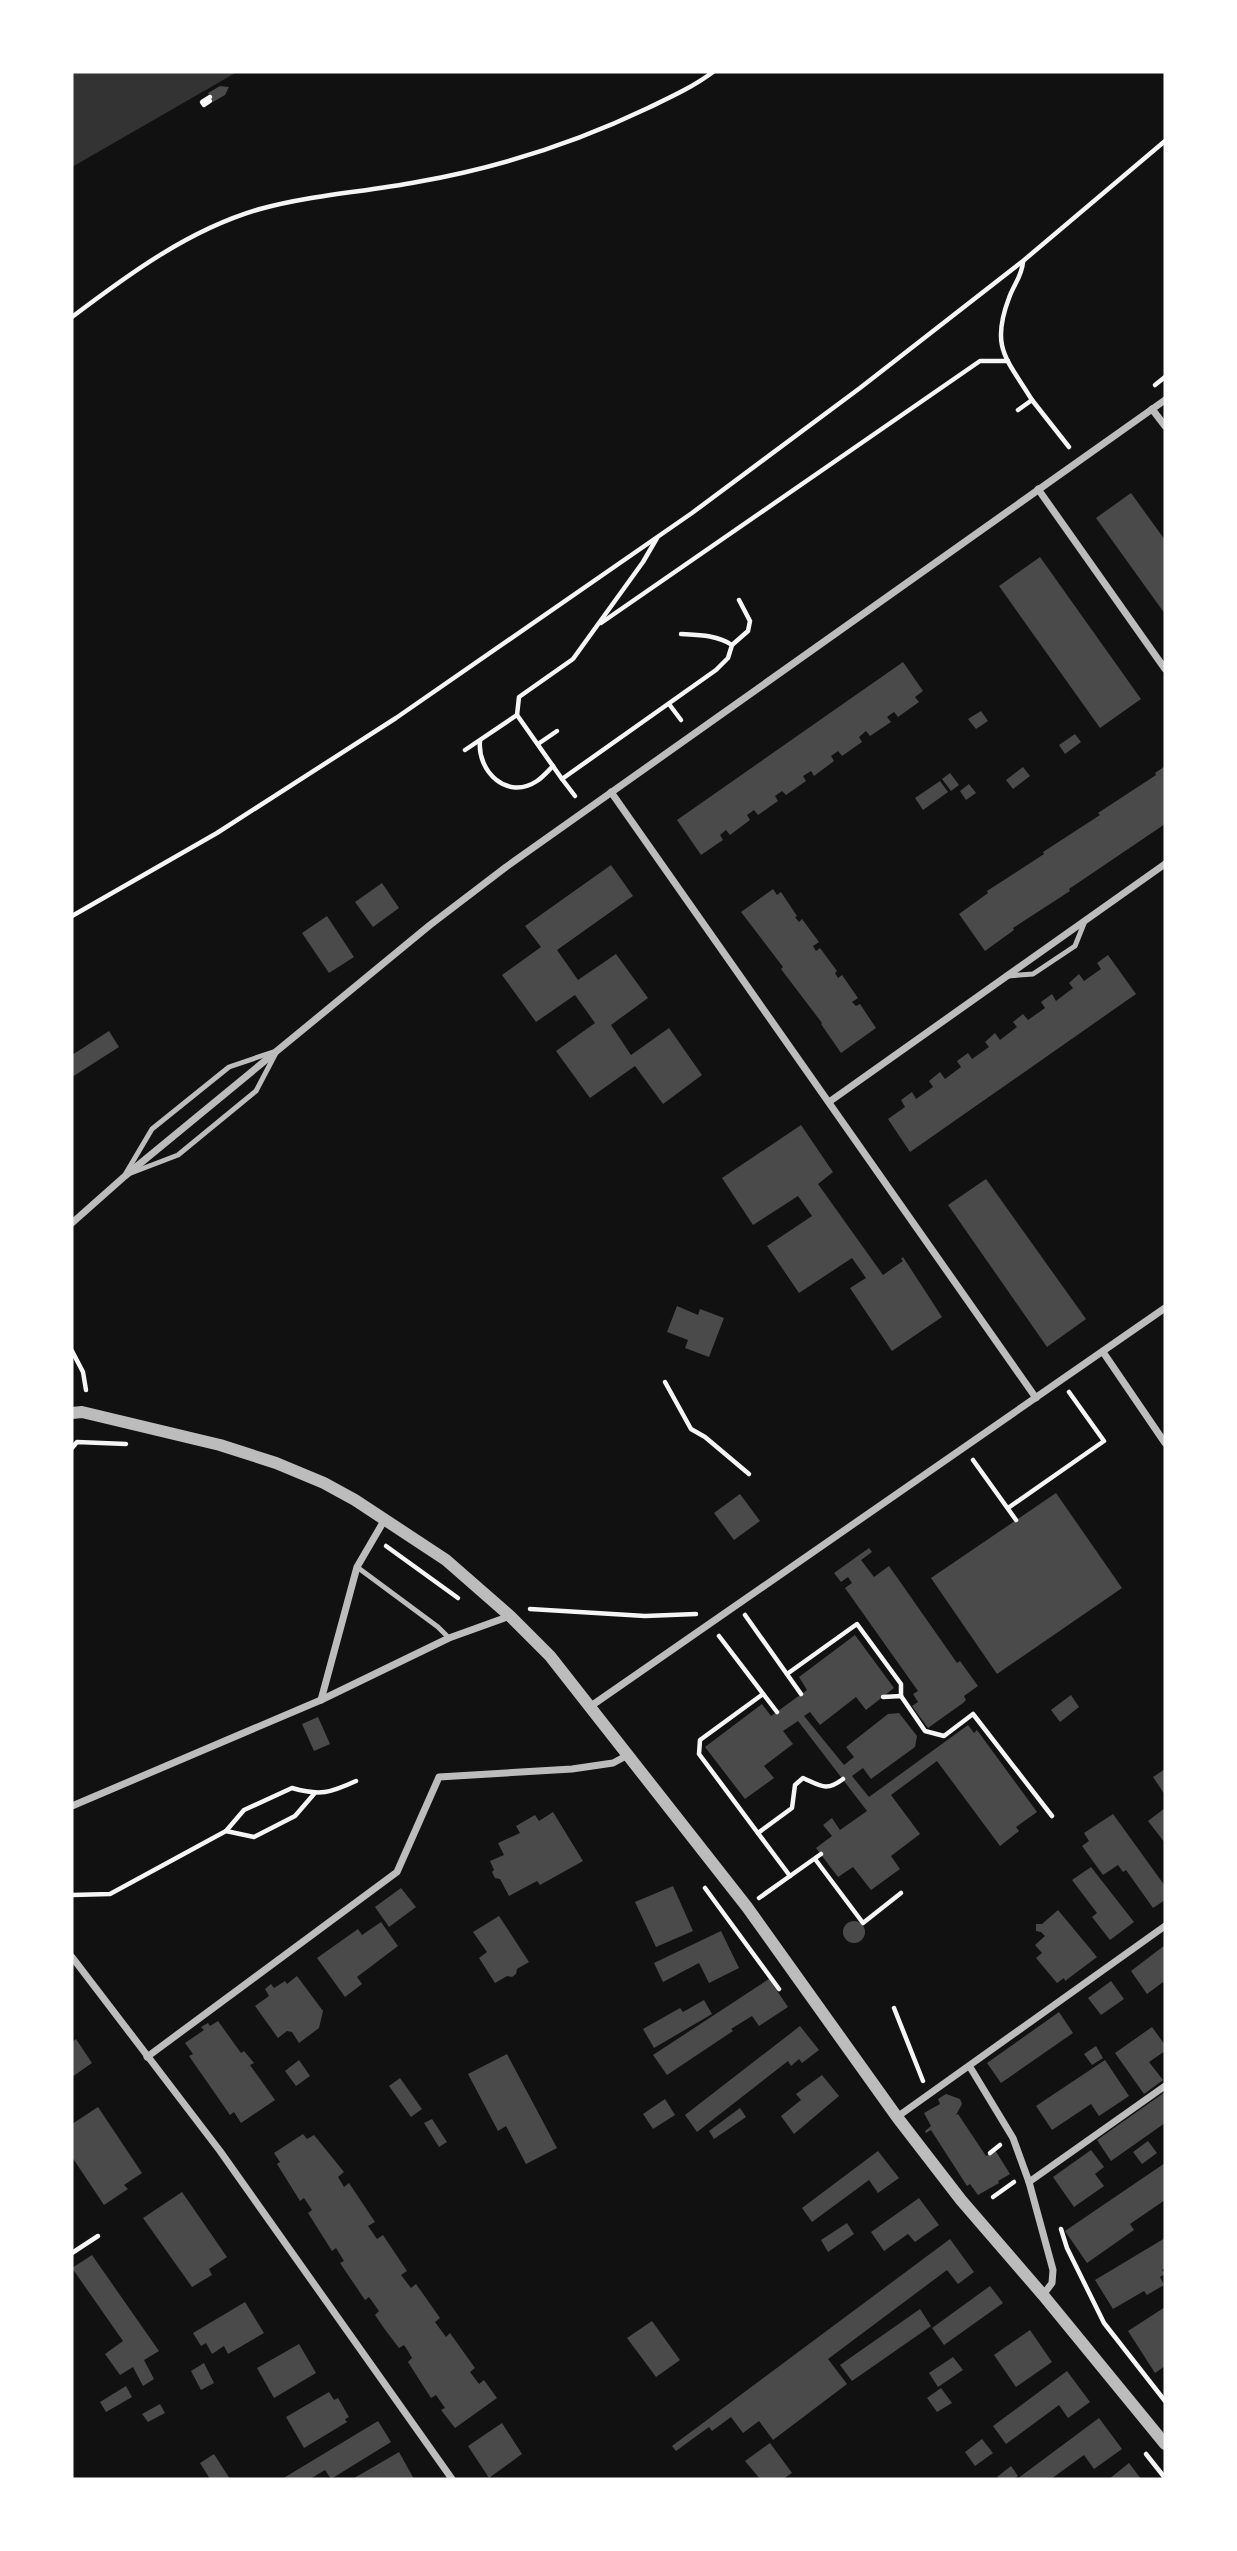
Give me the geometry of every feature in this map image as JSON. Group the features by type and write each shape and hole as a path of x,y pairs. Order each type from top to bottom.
{"street":[{"path":"72,1223 125,1176 430,925 611,792 1165,400"},
{"path":"1153,409 1165,426"},
{"path":"1038,489 1165,669"},
{"path":"611,792 1036,1398"},
{"path":"829,1102 1165,864"},
{"path":"591,1706 1165,1308"},
{"path":"1103,1352 1165,1443"},
{"path":"72,1413 82,1412 174,1433 276,1463 324,1483 385,1519 446,1560 510,1616 550,1656 591,1706 747,1907 897,2117 961,2200 1165,2444"},
{"path":"321,1700 357,1567 385,1519"},
{"path":"72,1806 321,1700 449,1638 510,1616"},
{"path":"147,2057 397,1872 439,1777 572,1769 612,1763 628,1755"},
{"path":"897,2117 1165,1926"},
{"path":"72,1957 220,2151 452,2479"},
{"path":"970,2067 1013,2138 1029,2182 1053,2270 1052,2283 1043,2295"},
{"path":"1029,2182 1165,2086"}],"lane":[{"path":"1006,976 1033,974 1075,946 1085,921"},
{"path":"125,1176 178,1155 237,1107 256,1091 278,1050"},
{"path":"125,1176 152,1129 229,1067 278,1050"},
{"path":"357,1567 449,1638"}],"path":[{"path":"72,317 134,270 214,226 260,209 419,182 510,162 602,130 697,84 713,72"},
{"path":"72,916 217,833 396,718 657,538 860,388 1023,261 1165,141"},
{"path":"1023,261 998,334 1008,361 1032,400 1069,447"},
{"path":"598,625 980,361 1008,361"},
{"path":"1018,410 1032,400"},
{"path":"575,796 517,715 519,697 573,659 643,562 657,538"},
{"path":"562,779 716,670 728,658 732,645 748,631 750,621 739,600"},
{"path":"681,634 709,636 732,645"},
{"path":"669,704 681,720"},
{"path":"465,750 517,715"},
{"path":"538,744 557,731"},
{"path":"480,741 479,752 483,764 499,783 509,787 523,787 537,781 553,766"},
{"path":"74,1349 83,1372 86,1390"},
{"path":"1008,1508 1104,1441 1061,1381"},
{"path":"665,1382 691,1429 705,1437 749,1474"},
{"path":"72,1448 77,1442 138,1444"},
{"path":"964,1448 1016,1520"},
{"path":"374,1537 460,1600"},
{"path":"738,1605 801,1694"},
{"path":"528,1609 645,1616 697,1614"},
{"path":"710,1624 777,1712"},
{"path":"787,1674 857,1625 901,1685 901,1696 925,1731 944,1736 973,1714 1052,1816"},
{"path":"763,1694 700,1740 699,1754 790,1876"},
{"path":"883,1697 901,1696"},
{"path":"758,1833 792,1808 795,1786 803,1778 822,1787 833,1787 843,1779"},
{"path":"72,1895 110,1894 226,1831 244,1810 292,1788 314,1794 333,1791 356,1781"},
{"path":"226,1831 254,1837 295,1816 314,1794"},
{"path":"747,1907 821,1854"},
{"path":"815,1858 863,1923 901,1893"},
{"path":"703,1885 782,1993"},
{"path":"894,2008 922,2080 931,2093"},
{"path":"993,2197 1026,2173"},
{"path":"1059,2224 1067,2248 1104,2323 1165,2400"},
{"path":"72,2253 98,2236"},
{"path":"1139,2446 1165,2478"}],"shaded area":[{"path":"72,72 237,72 72,167"}],"building":[{"path":"220,86 229,87 225,95 213,102 208,93"},
{"path":"1131,493 1165,540 1165,614 1096,518"},
{"path":"1040,557 1141,699 1100,728 999,586"},
{"path":"903,662 923,691 915,697 919,702 898,717 894,712 887,717 891,722 870,736 866,731 859,737 862,742 842,756 838,751 831,756 834,761 814,776 811,771 803,776 806,781 786,795 782,791 775,796 778,801 758,815 754,810 747,815 750,820 730,835 726,830 720,835 723,840 701,855 677,820"},
{"path":"981,711 988,721 976,729 968,719"},
{"path":"1075,734 1081,742 1065,754 1059,745"},
{"path":"1165,766 1165,824 1013,928 1014,930 985,951 959,914 988,893 987,891 1100,815 1098,813 1156,775 1155,773"},
{"path":"1023,767 1030,776 1013,789 1006,780"},
{"path":"950,773 959,785 951,791 942,779"},
{"path":"940,781 948,792 923,810 915,798"},
{"path":"969,784 976,793 966,800 960,791"},
{"path":"611,865 633,896 557,950 578,980 616,954 648,998 611,1025 631,1055 669,1028 702,1075 663,1104 635,1066 590,1098 556,1051 595,1023 575,995 536,1022 502,975 541,947 525,926"},
{"path":"382,883 399,908 373,927 355,902"},
{"path":"773,889 777,895 781,892 799,922 802,919 819,942 813,946 816,951 820,948 837,971 835,973 838,978 842,975 858,998 852,1002 856,1006 860,1004 876,1028 841,1053 781,969 783,967 741,912"},
{"path":"327,916 354,957 329,973 302,933"},
{"path":"1108,955 1136,994 910,1152 888,1119 905,1107 901,1100 912,1092 916,1099 933,1087 929,1081 940,1072 945,1079 961,1067 957,1061 968,1053 972,1059 989,1047 985,1042 995,1033 1000,1040 1017,1027 1013,1022 1023,1014 1028,1020 1045,1008 1041,1002 1052,994 1056,1001 1073,988 1069,983 1079,974 1084,981 1101,969 1097,963"},
{"path":"109,1031 119,1047 72,1077 72,1055"},
{"path":"801,1125 833,1172 818,1184 883,1275 903,1261 903,1257 942,1317 892,1351 850,1288 866,1278 852,1258 799,1293 767,1246 812,1216 798,1196 753,1225 722,1178"},
{"path":"986,1179 1086,1319 1047,1347 948,1205"},
{"path":"677,1306 698,1315 700,1309 724,1318 709,1357 685,1348 688,1340 667,1332"},
{"path":"1056,1493 1122,1588 997,1674 931,1578"},
{"path":"740,1494 760,1521 734,1540 714,1513"},
{"path":"869,1548 872,1552 861,1560 874,1577 889,1566 957,1663 960,1661 978,1686 964,1696 966,1700 963,1703 928,1728 912,1706 918,1702 913,1694 918,1691 845,1588 852,1583 848,1577 841,1582 834,1573"},
{"path":"855,1635 894,1688 866,1710 856,1697 820,1725 810,1712 804,1716 844,1765 854,1757 846,1747 888,1714 899,1713 917,1736 915,1747 871,1779 863,1768 852,1776 869,1797 968,1725 974,1733 977,1730 1037,1812 1016,1827 1019,1831 1000,1846 937,1761 891,1795 920,1834 891,1856 900,1869 871,1890 853,1867 838,1877 816,1848 832,1836 823,1825 832,1818 840,1830 867,1811 798,1721 783,1731 793,1744 764,1766 774,1778 745,1799 705,1747 762,1704 771,1716 807,1690 799,1677"},
{"path":"1071,1695 1079,1707 1060,1722 1051,1710"},
{"path":"318,1717 330,1744 314,1751 302,1724"},
{"path":"1165,1769 1165,1795 1153,1777"},
{"path":"1165,1808 1165,1843 1148,1821"},
{"path":"553,1812 583,1861 540,1885 537,1881 509,1896 500,1879 495,1878 492,1872 494,1870 490,1861 504,1855 498,1843 520,1833 516,1826 535,1815 539,1821"},
{"path":"1113,1814 1165,1886 1165,1900 1153,1908 1126,1870 1123,1872 1118,1865 1103,1875 1082,1846 1089,1841 1084,1833"},
{"path":"1091,1867 1134,1922 1110,1940 1092,1917 1097,1913 1072,1880"},
{"path":"673,1886 693,1931 656,1947 635,1902"},
{"path":"401,1888 416,1907 389,1927 375,1907"},
{"path":"1058,1910 1097,1957 1065,1981 1064,1978 1057,1983 1036,1958 1042,1953 1035,1945 1045,1936 1036,1931 1036,1924 1042,1924"},
{"path":"499,1916 529,1962 517,1969 512,1977 507,1976 495,1983 479,1958 487,1952 473,1932"},
{"path":"854,1921 862,1924 865,1932 862,1940 854,1943 846,1940 843,1932 846,1924"},
{"path":"381,1922 398,1946 357,1977 362,1984 345,1997 317,1958 358,1929 362,1935"},
{"path":"721,1931 739,1968 709,1983 699,1963 663,1982 654,1963"},
{"path":"1165,1945 1165,1985 1163,1982 1147,1994 1131,1971"},
{"path":"297,1976 323,2011 319,2028 299,2043 292,2032 287,2031 278,2038 255,2006 269,1996 265,1989 271,1984 274,1988 285,1981 287,1984"},
{"path":"769,1979 788,2007 759,2026 752,2016 667,2075 653,2055"},
{"path":"1111,1981 1124,1999 1101,2015 1088,1998"},
{"path":"704,2000 712,2014 654,2048 643,2029 680,2008 683,2012"},
{"path":"1059,2012 1073,2033 1001,2083 987,2063"},
{"path":"218,2021 241,2053 244,2051 254,2063 250,2065 275,2100 241,2123 234,2112 230,2115 189,2056 193,2054 185,2043 204,2030 201,2027"},
{"path":"800,2026 819,2050 802,2063 799,2059 791,2066 788,2061 697,2132 685,2115"},
{"path":"1152,2027 1165,2045 1165,2051 1149,2062 1163,2080 1144,2094 1115,2053"},
{"path":"76,2039 92,2063 72,2077 72,2042"},
{"path":"1096,2046 1103,2058 1092,2065 1084,2054"},
{"path":"507,2054 557,2148 526,2164 506,2126 498,2131 468,2074"},
{"path":"299,2060 310,2076 296,2086 285,2071"},
{"path":"1105,2060 1129,2096 1099,2116 1091,2104 1052,2130 1036,2106"},
{"path":"822,2075 839,2096 794,2134 781,2116 801,2100 796,2094"},
{"path":"400,2078 422,2109 411,2117 389,2086"},
{"path":"1165,2092 1165,2123 1111,2161 1097,2140"},
{"path":"946,2094 960,2099 962,2104 956,2115 958,2114 986,2156 995,2150 1010,2174 978,2195 970,2184 967,2186 931,2130 926,2133 925,2131 931,2126 924,2113 940,2104 938,2099"},
{"path":"665,2099 675,2115 653,2129 643,2114"},
{"path":"98,2107 142,2173 124,2185 128,2189 104,2205 72,2157 72,2124"},
{"path":"740,2108 746,2117 714,2139 709,2131"},
{"path":"432,2119 447,2142 439,2147 424,2123"},
{"path":"303,2134 307,2139 314,2135 344,2172 338,2177 344,2187 349,2183 375,2222 368,2226 377,2239 383,2235 407,2271 401,2275 411,2288 416,2284 440,2318 435,2322 446,2337 450,2333 475,2368 470,2372 479,2384 484,2380 497,2398 455,2428 441,2410 445,2408 436,2395 431,2398 408,2362 412,2358 404,2345 399,2348 386,2331 375,2315 379,2311 369,2297 365,2300 340,2263 344,2261 336,2248 332,2251 308,2213 312,2210 304,2198 300,2201 277,2164 280,2162 274,2153"},
{"path":"1148,2141 1157,2153 1142,2164 1133,2152"},
{"path":"1091,2150 1104,2167 1095,2174 1104,2186 1074,2207 1053,2177"},
{"path":"878,2151 899,2178 878,2193 869,2180 812,2222 802,2208"},
{"path":"1165,2163 1165,2200 1130,2224 1134,2230 1087,2263 1065,2231"},
{"path":"182,2192 227,2257 209,2269 212,2275 192,2287 143,2218"},
{"path":"919,2198 939,2225 915,2242 908,2234 884,2251 871,2232"},
{"path":"847,2223 854,2234 828,2252 821,2240"},
{"path":"1165,2238 1165,2268 1162,2270 1165,2274 1160,2277 1164,2285 1147,2295 1144,2291 1113,2309 1095,2280"},
{"path":"950,2239 974,2272 958,2284 947,2270 828,2359 847,2384 773,2440 759,2421 743,2433 731,2417 712,2431 709,2427 676,2451 672,2446"},
{"path":"92,2255 159,2351 144,2360 154,2379 143,2386 133,2367 120,2375 105,2354 123,2341 72,2268"},
{"path":"990,2286 1003,2303 944,2345 932,2328"},
{"path":"245,2302 264,2333 228,2354 224,2346 212,2354 206,2343 201,2346 193,2333"},
{"path":"1165,2307 1165,2366 1155,2373 1128,2331"},
{"path":"920,2309 931,2326 852,2381 840,2365"},
{"path":"652,2321 680,2360 656,2377 627,2338"},
{"path":"1030,2330 1052,2362 1016,2387 994,2355"},
{"path":"299,2344 316,2373 274,2398 257,2368"},
{"path":"953,2357 963,2370 938,2387 929,2373"},
{"path":"204,2363 214,2383 201,2390 191,2371"},
{"path":"1067,2371 1090,2402 1068,2418 1059,2405 1006,2444 993,2426"},
{"path":"126,2386 132,2397 106,2412 100,2402"},
{"path":"941,2388 952,2403 937,2412 927,2398"},
{"path":"329,2392 334,2400 338,2398 349,2417 345,2419 347,2422 304,2448 286,2417"},
{"path":"160,2404 165,2413 148,2422 142,2414"},
{"path":"1099,2418 1122,2449 1094,2469 1084,2455 1051,2479 1017,2479"},
{"path":"378,2421 391,2442 331,2479 325,2470 310,2479 282,2479"},
{"path":"502,2423 522,2454 489,2478 468,2446"},
{"path":"982,2439 993,2453 975,2466 965,2452"},
{"path":"770,2443 792,2473 783,2479 760,2479 745,2461"},
{"path":"399,2452 414,2479 352,2479 363,2473"},
{"path":"214,2454 230,2479 210,2479 200,2463"},
{"path":"1129,2463 1141,2479 1109,2479"},
{"path":"1011,2466 1018,2476 1014,2479 997,2477"}]}
